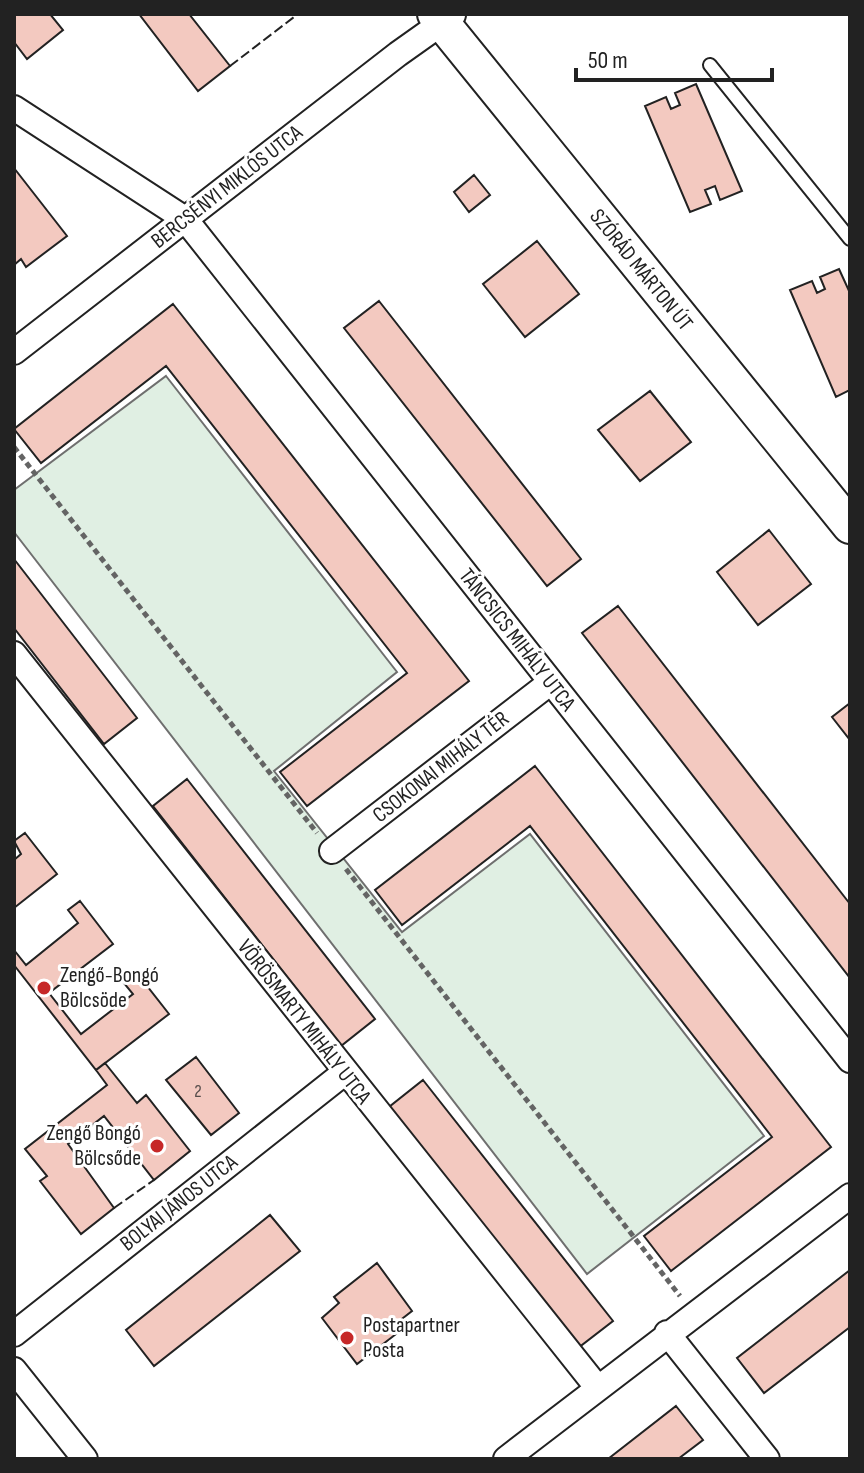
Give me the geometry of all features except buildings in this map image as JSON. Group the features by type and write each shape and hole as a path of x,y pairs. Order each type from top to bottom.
{"street":[{"name":"BERCSÉNYI MIKLÓS UTCA","path":"14,352 444,17"},
{"name":"SZÓRÁD MÁRTON ÚT","path":"444,17 850,526"},
{"name":"TÁNCSICS MIHÁLY UTCA","path":"16,112 185,219 850,1060"},
{"name":"VÖRÖSMARTY MIHÁLY UTCA","path":"14,654 344,1073 597,1387"},
{"name":"CSOKONAI MIHÁLY TÉR","path":"332,851 551,682"},
{"name":"BOLYAI JÁNOS UTCA","path":"14,1334 344,1073"},
{"path":"506,1459 850,1196"},
{"path":"667,1333 767,1459"},
{"path":"14,1370 85,1459"}],"lane":[{"path":"710,65 850,239"}],"path":[{"path":"14,447 694,1313"}],"green space":[{"path":"166,376 397,672 274,771 402,932 530,834 764,1136 587,1274 14,532 14,490"}],"fence":[{"path":"230,66 298,14"},
{"path":"114,1208 154,1180"}],"place":[{"name":"Zengő-Bongó Bölcsöde","path":"44,988"},
{"name":"Zengő Bongó Bölcsőde","path":"157,1146"},
{"name":"Postapartner Posta","path":"347,1338"}]}
